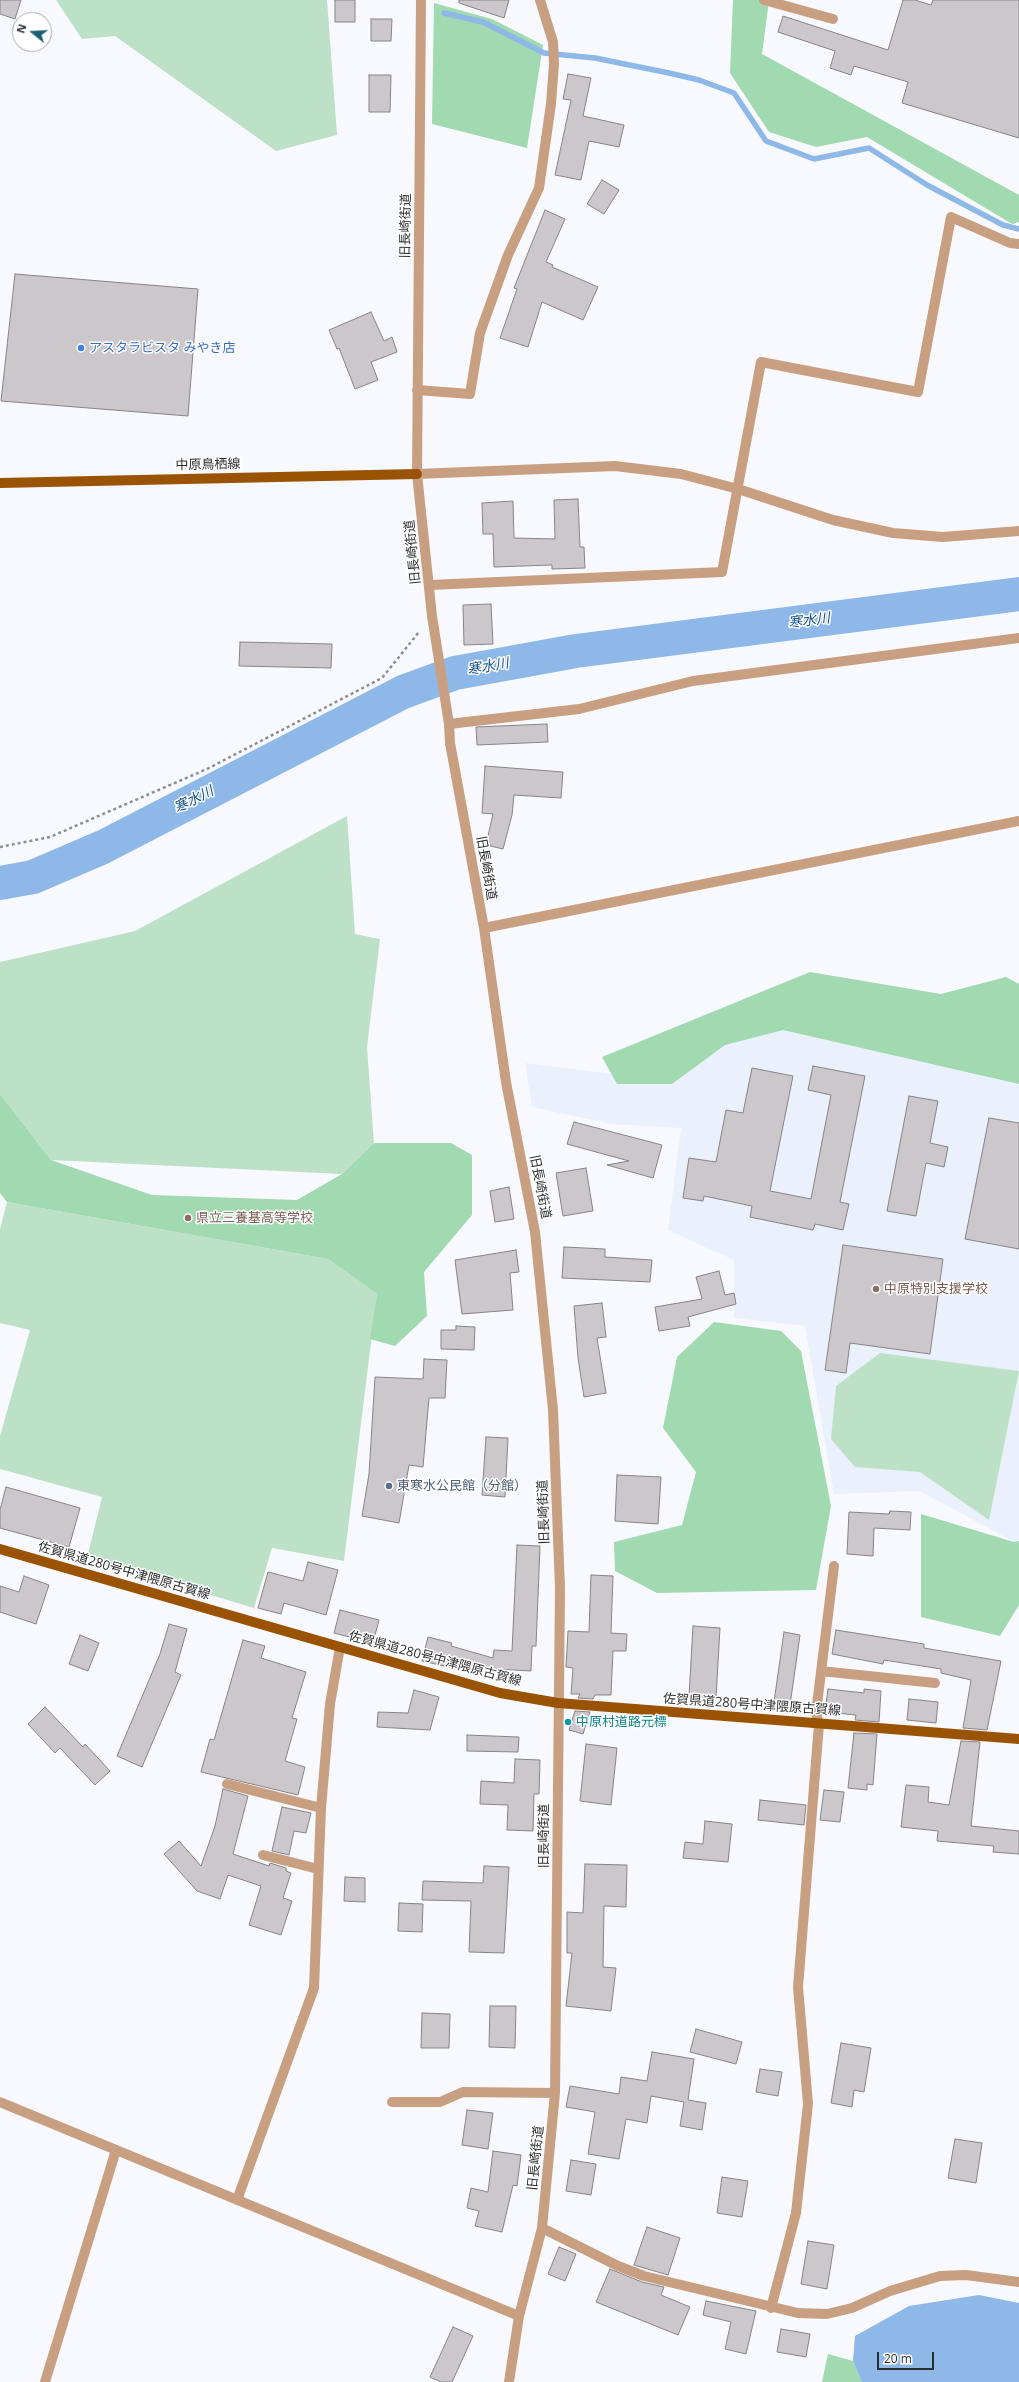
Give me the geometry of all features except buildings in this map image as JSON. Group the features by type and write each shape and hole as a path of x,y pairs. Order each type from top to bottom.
{"main road":[{"name":"中原鳥栖線","path":"0,483 417,474"},
{"name":"佐賀県道280号中津隈原古賀線","path":"0,1549 500,1693 558,1703 1019,1739"}],"street":[{"name":"旧長崎街道","path":"422,0 417,474 436,651 449,724 450,743 484,928 506,1082 535,1232 543,1291 553,1410 560,1588 555,2093 542,2228 519,2316 508,2382"},
{"path":"417,390 470,394 480,333 508,256 539,188 551,104 554,64 553,42 540,0"},
{"path":"764,0 833,19"},
{"path":"430,585 722,572 761,362 918,392 951,217 1010,243 1019,244"},
{"path":"417,474 615,466 681,474 738,489 833,520 893,533 943,538 1019,531"},
{"path":"449,724 579,709 693,681 1019,638"},
{"path":"484,928 1019,821"},
{"path":"771,2308 796,2213 808,2104 798,1987 820,1724 816,1713 834,1566"},
{"path":"237,2200 314,1988 321,1808 330,1704 340,1647"},
{"path":"821,1671 935,1683"},
{"path":"227,1784 321,1808"},
{"path":"263,1855 318,1869"},
{"path":"392,2102 440,2102 463,2092 555,2093"},
{"path":"0,2102 519,2316"},
{"path":"45,2382 116,2150"},
{"path":"542,2228 618,2266 644,2276 771,2308 798,2313 828,2314 852,2308 890,2291 940,2276 966,2275 1019,2282"}],"path":[{"path":"0,847 50,837 207,769 382,678 432,616"}],"shaded area":[{"name":"中原特別支援学校","path":"782,1017 1019,1067 1019,1541 1014,1542 920,1491 834,1494 805,1326 734,1318 734,1260 668,1230 681,1128 611,1124 532,1107 525,1063 629,1076"}],"green space":[{"path":"56,0 327,0 337,135 276,151 115,36 82,39"},
{"path":"733,0 769,0 762,54 1019,195 1019,222 1012,224 867,137 816,147 769,132 730,73"},
{"path":"434,3 492,19 543,45 527,148 432,124"},
{"path":"347,816 355,934 380,939 367,1047 374,1143 342,1174 51,1160 0,1094 0,962 135,931"},
{"path":"810,972 941,994 1006,977 1019,984 1019,1084 783,1030 725,1045 672,1084 617,1084 602,1057"},
{"path":"0,1094 51,1160 152,1195 297,1200 342,1174 374,1143 451,1143 472,1155 472,1215 424,1272 427,1316 395,1346 370,1339 377,1294 328,1259 7,1202 0,1193"},
{"path":"7,1202 328,1259 377,1294 344,1561 272,1548 254,1608 87,1558 102,1497 0,1469 0,1436 30,1330 0,1323 0,1229"},
{"path":"714,1322 781,1331 801,1351 831,1506 816,1590 657,1593 615,1571 614,1542 682,1525 696,1472 663,1428 677,1357"},
{"path":"880,1353 1019,1371 989,1520 920,1472 855,1467 831,1439 836,1386"},
{"path":"921,1514 1014,1542 1019,1541 1019,1605 1000,1636 921,1617"},
{"path":"828,2354 853,2361 862,2382 822,2382"}],"water":[{"path":"979,2295 1019,2303 1019,2382 862,2382 853,2361 855,2336 909,2306"}],"waterway":[{"path":"444,13 483,22 544,53 595,58 669,73 699,80 734,93 766,141 814,159 869,148 927,185 1003,225 1019,229"},
{"name":"寒水川","path":"0,883 33,877 103,847 403,692 455,673 576,651 1019,594"}],"place":[{"name":"アスタラビスタ みやき店","path":"81,348"},
{"name":"県立三養基高等学校","path":"188,1218"},
{"name":"中原特別支援学校","path":"876,1289"},
{"name":"東寒水公民館（分館）","path":"389,1486"},
{"name":"中原村道路元標","path":"568,1722"}]}
